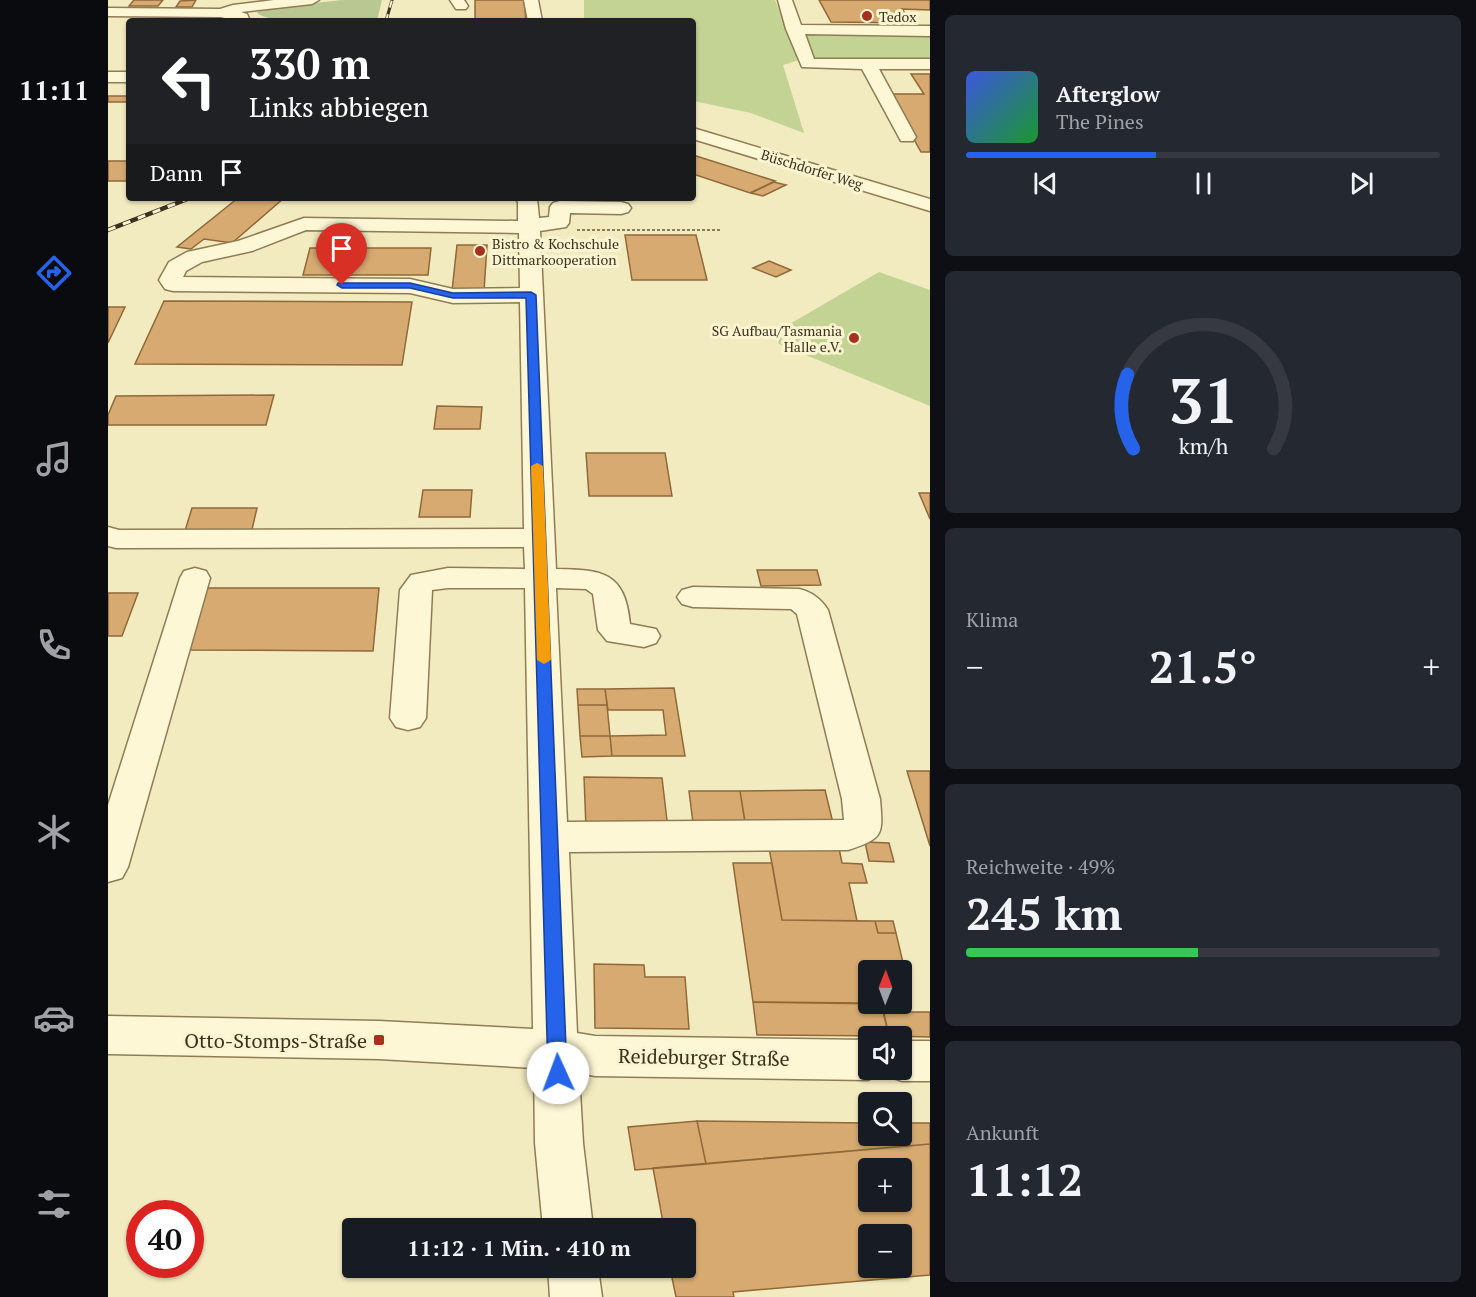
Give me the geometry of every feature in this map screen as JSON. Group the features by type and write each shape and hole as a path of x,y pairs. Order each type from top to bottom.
{"street":[{"path":"221,13 233,9 312,0"},
{"path":"531,0 534,18"},
{"path":"784,0 808,64 930,64"},
{"path":"108,12 221,13 239,18"},
{"path":"794,30 930,31"},
{"path":"868,64 907,137"},
{"path":"108,77 126,77"},
{"name":"Büschdorfer Weg","path":"696,134 930,205"},
{"path":"531,295 453,296 410,286 182,285 173,284 170,280 177,267 195,258 244,246 304,224 528,220 559,223 560,207 621,208"},
{"path":"528,220 559,1143 567,1218"},
{"path":"108,536 116,539 539,538"},
{"path":"108,867 195,578"},
{"path":"408,718 416,590 422,582 448,578 581,578 603,584 610,595 614,630 619,634 644,636"},
{"path":"550,837 848,835 863,828 861,799 812,610 799,599 693,597"},
{"name":"Reideburger Straße","path":"108,1035 379,1040 557,1050 595,1056 858,1060"},
{"path":"912,1061 930,1061"},
{"path":"574,1278 576,1297"}],"path":[{"path":"528,220 720,230"}],"green space":[{"path":"342,0 382,0 378,18 270,18 257,13 261,9"},
{"path":"584,0 775,0 799,60 783,65 804,133 751,113 696,102 696,18 584,18"},
{"path":"795,30 930,31 930,64 810,63"},
{"name":"SG Aufbau/Tasmania Halle e.V.","path":"879,272 930,290 930,406 779,344 776,332"}],"building":[{"path":"134,0 163,0 158,6 129,6"},
{"path":"196,0 192,7 176,7 180,1"},
{"path":"475,0 524,0 526,18 475,18"},
{"name":"Tedox","path":"819,0 930,0 930,10 902,9 912,23 831,22"},
{"path":"911,74 930,74 930,152 921,152 889,94 924,94"},
{"path":"108,96 126,96 126,102 108,102"},
{"path":"696,156 775,181 750,193 696,175"},
{"path":"108,161 126,161 126,181 108,181"},
{"path":"774,182 786,185 763,196 751,193"},
{"path":"234,201 281,201 232,243 204,239 191,249 177,247"},
{"path":"625,235 696,235 707,280 632,280"},
{"path":"457,245 487,245 484,291 452,291"},
{"path":"310,248 431,248 428,275 303,275"},
{"path":"769,261 791,270 776,277 753,268"},
{"path":"164,301 412,302 402,365 135,364"},
{"path":"108,307 125,307 108,343"},
{"path":"274,395 266,425 108,425 108,415 116,396"},
{"path":"437,406 482,407 480,429 434,429"},
{"path":"586,453 665,453 672,496 589,496"},
{"path":"423,490 472,490 470,517 419,517"},
{"path":"919,493 930,493 930,519"},
{"path":"192,508 257,508 251,534 184,534"},
{"path":"757,570 817,570 821,585 761,586"},
{"path":"205,588 379,588 373,651 188,650"},
{"path":"108,593 138,593 122,636 108,636"},
{"path":"674,688 685,756 612,756 610,736 666,735 663,710 608,710 605,689"},
{"path":"577,689 605,689 607,705 578,705"},
{"path":"578,705 607,705 610,736 580,736"},
{"path":"580,736 610,736 612,756 582,757"},
{"path":"907,771 930,771 930,846"},
{"path":"584,777 662,778 668,829 586,828"},
{"path":"825,790 834,827 746,827 740,791"},
{"path":"689,791 740,791 745,823 693,823"},
{"path":"768,842 838,843 842,863 862,864 867,883 849,883 857,921 782,920"},
{"path":"865,842 889,843 894,862 869,861"},
{"path":"733,863 772,863 782,920 875,921 878,933 896,933 902,960 858,960 858,1003 753,1002"},
{"path":"875,921 893,921 896,933 878,933"},
{"path":"594,964 644,965 645,977 685,977 689,1029 595,1028"},
{"path":"753,1002 858,1004 858,1014 884,1014 887,1026 858,1026 858,1036 757,1035"},
{"path":"930,1012 930,1037 912,1037 912,1026 886,1026 884,1014"},
{"path":"697,1121 858,1123 858,1146 908,1146 706,1164"},
{"path":"697,1121 706,1164 635,1170 628,1127"},
{"path":"912,1123 930,1123 930,1144 912,1146"},
{"path":"930,1144 930,1275 912,1277 912,1224 858,1224 858,1278 895,1278 733,1292 734,1297 676,1297 672,1278 696,1278 696,1218 662,1218 653,1168"}],"railway":[{"path":"387,18 392,0"},
{"path":"108,230 182,201"}],"slow traffic":[{"path":"537,466 544,660"}],"place":[{"name":"Tedox","path":"867,16"},
{"name":"Bistro & Kochschule Dittmarkooperation","path":"480,251"},
{"name":"SG Aufbau/Tasmania Halle e.V.","path":"854,338"},
{"name":"Otto-Stomps-Straße","path":"379,1040"}],"route":[{"path":"342,285 410,286 432,289 453,296 531,295 558,1073"}]}
